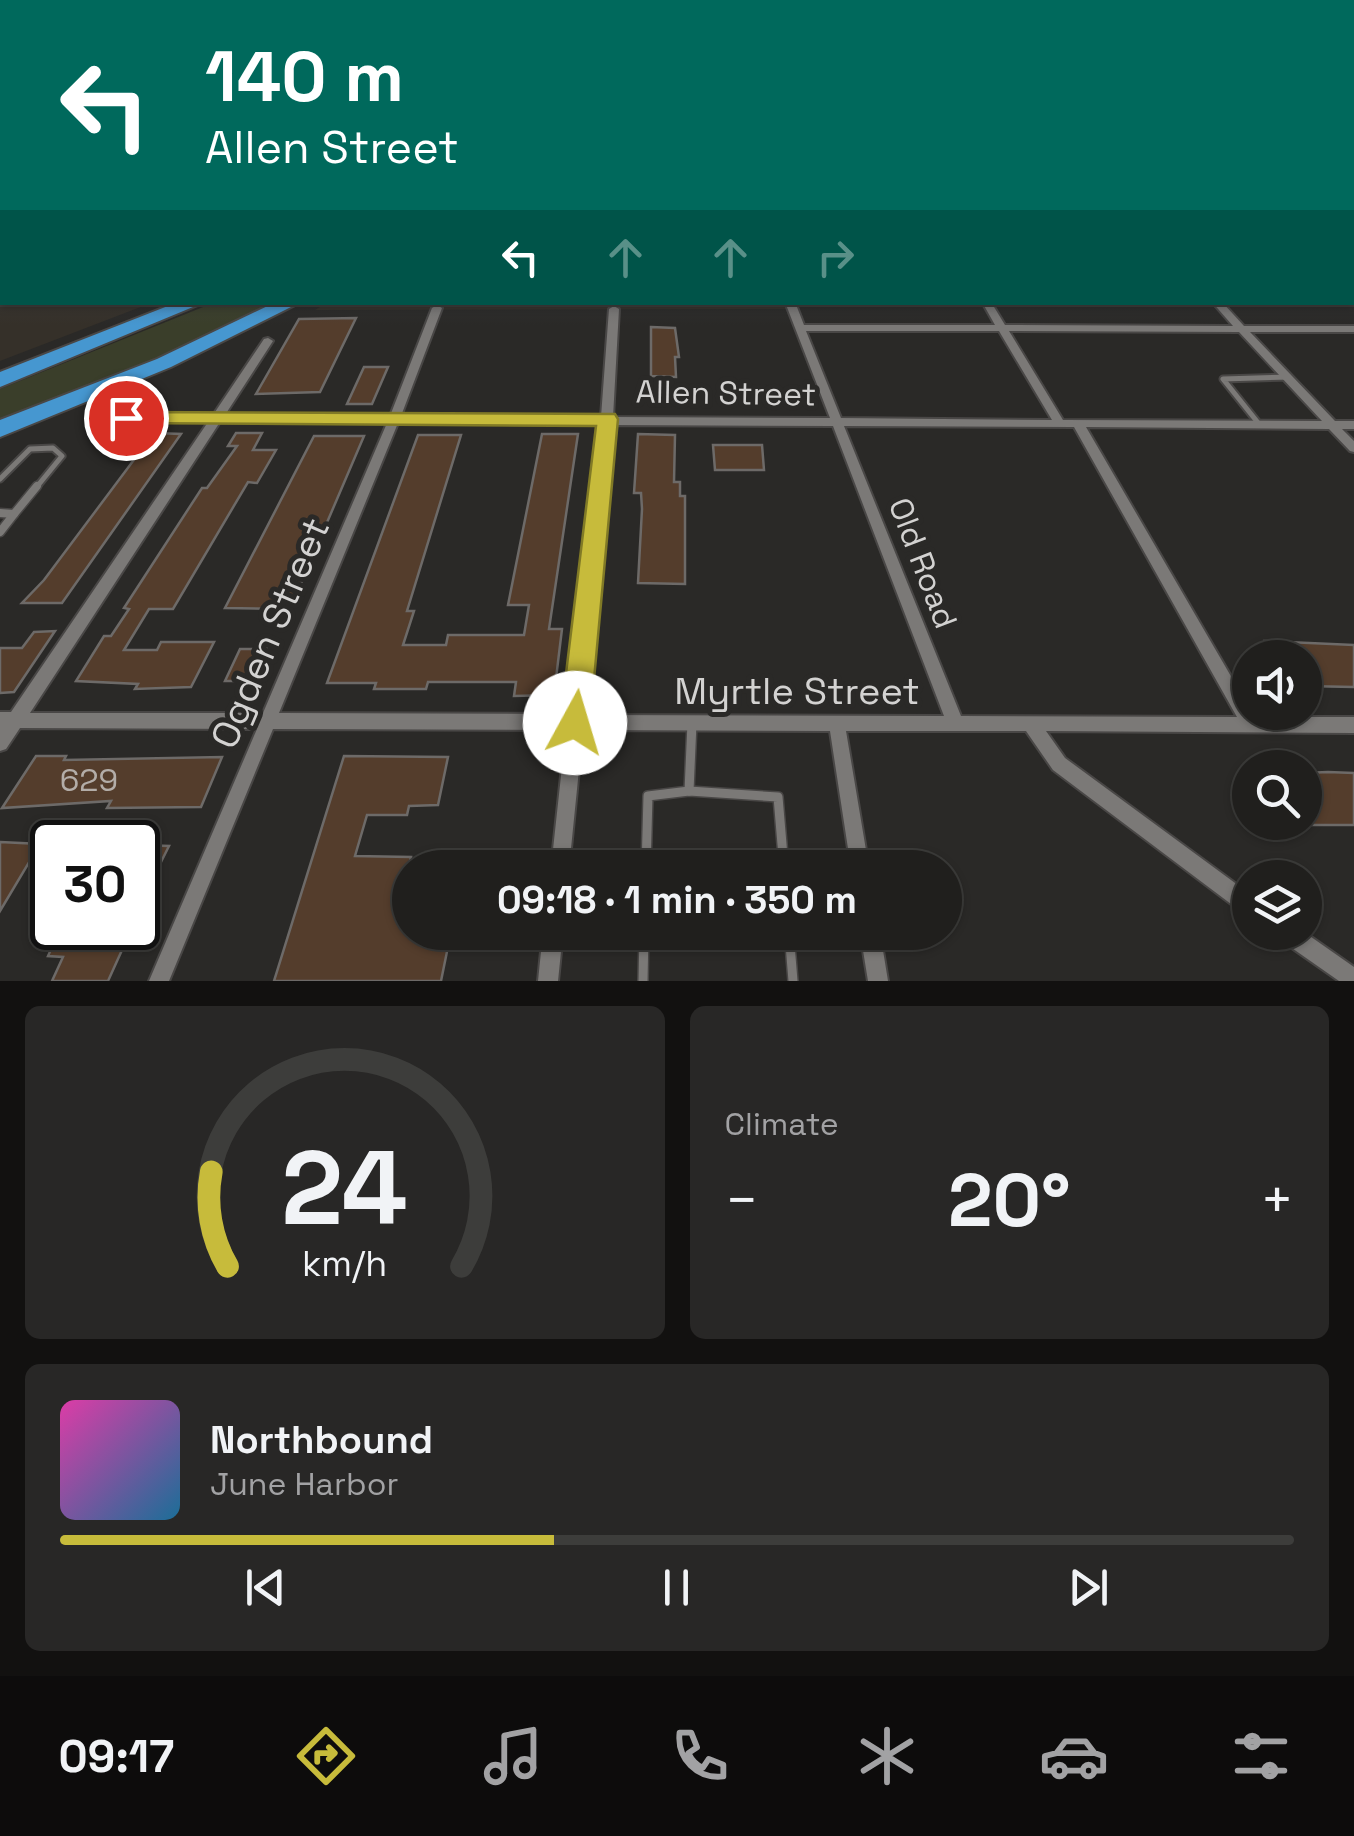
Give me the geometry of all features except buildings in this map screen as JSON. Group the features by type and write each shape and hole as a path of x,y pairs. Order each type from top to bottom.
{"highway":[{"path":"0,377 75,352 189,305"},
{"path":"0,438 286,305"},
{"path":"0,430 164,363"}],"street":[{"name":"Old Road","path":"791,305 956,724"},
{"path":"988,305 1060,424"},
{"path":"1219,305 1354,448"},
{"name":"Ogden Street","path":"159,981 395,418 437,308"},
{"path":"562,850 608,419 614,309"},
{"path":"800,328 1354,329"},
{"path":"0,743 7,720 268,341"},
{"name":"Allen Street","path":"96,418 1354,425"},
{"path":"1078,424 1232,693"},
{"name":"Myrtle Street","path":"7,720 1232,724"},
{"path":"838,725 857,850"},
{"name":"Myrtle Street","path":"1322,725 1354,725"},
{"path":"1032,726 1059,764 1232,893"},
{"path":"548,981 552,950"},
{"path":"873,950 878,981"},
{"path":"1312,950 1354,979"}],"lane":[{"path":"1260,424 1223,379 1289,378"},
{"path":"0,479 30,449 53,448 62,456 0,532"},
{"path":"0,513 14,514"},
{"path":"689,791 692,723"},
{"path":"646,850 648,796 689,791 778,798 782,850"},
{"path":"643,981 644,950"},
{"path":"791,950 794,981"}],"shaded area":[{"path":"0,305 146,305 0,361"},
{"path":"323,305 791,305 792,309 315,310"}],"green space":[{"path":"208,305 274,305 183,349 0,422 0,389"}],"route":[{"path":"126,418 608,419 575,723"}]}
